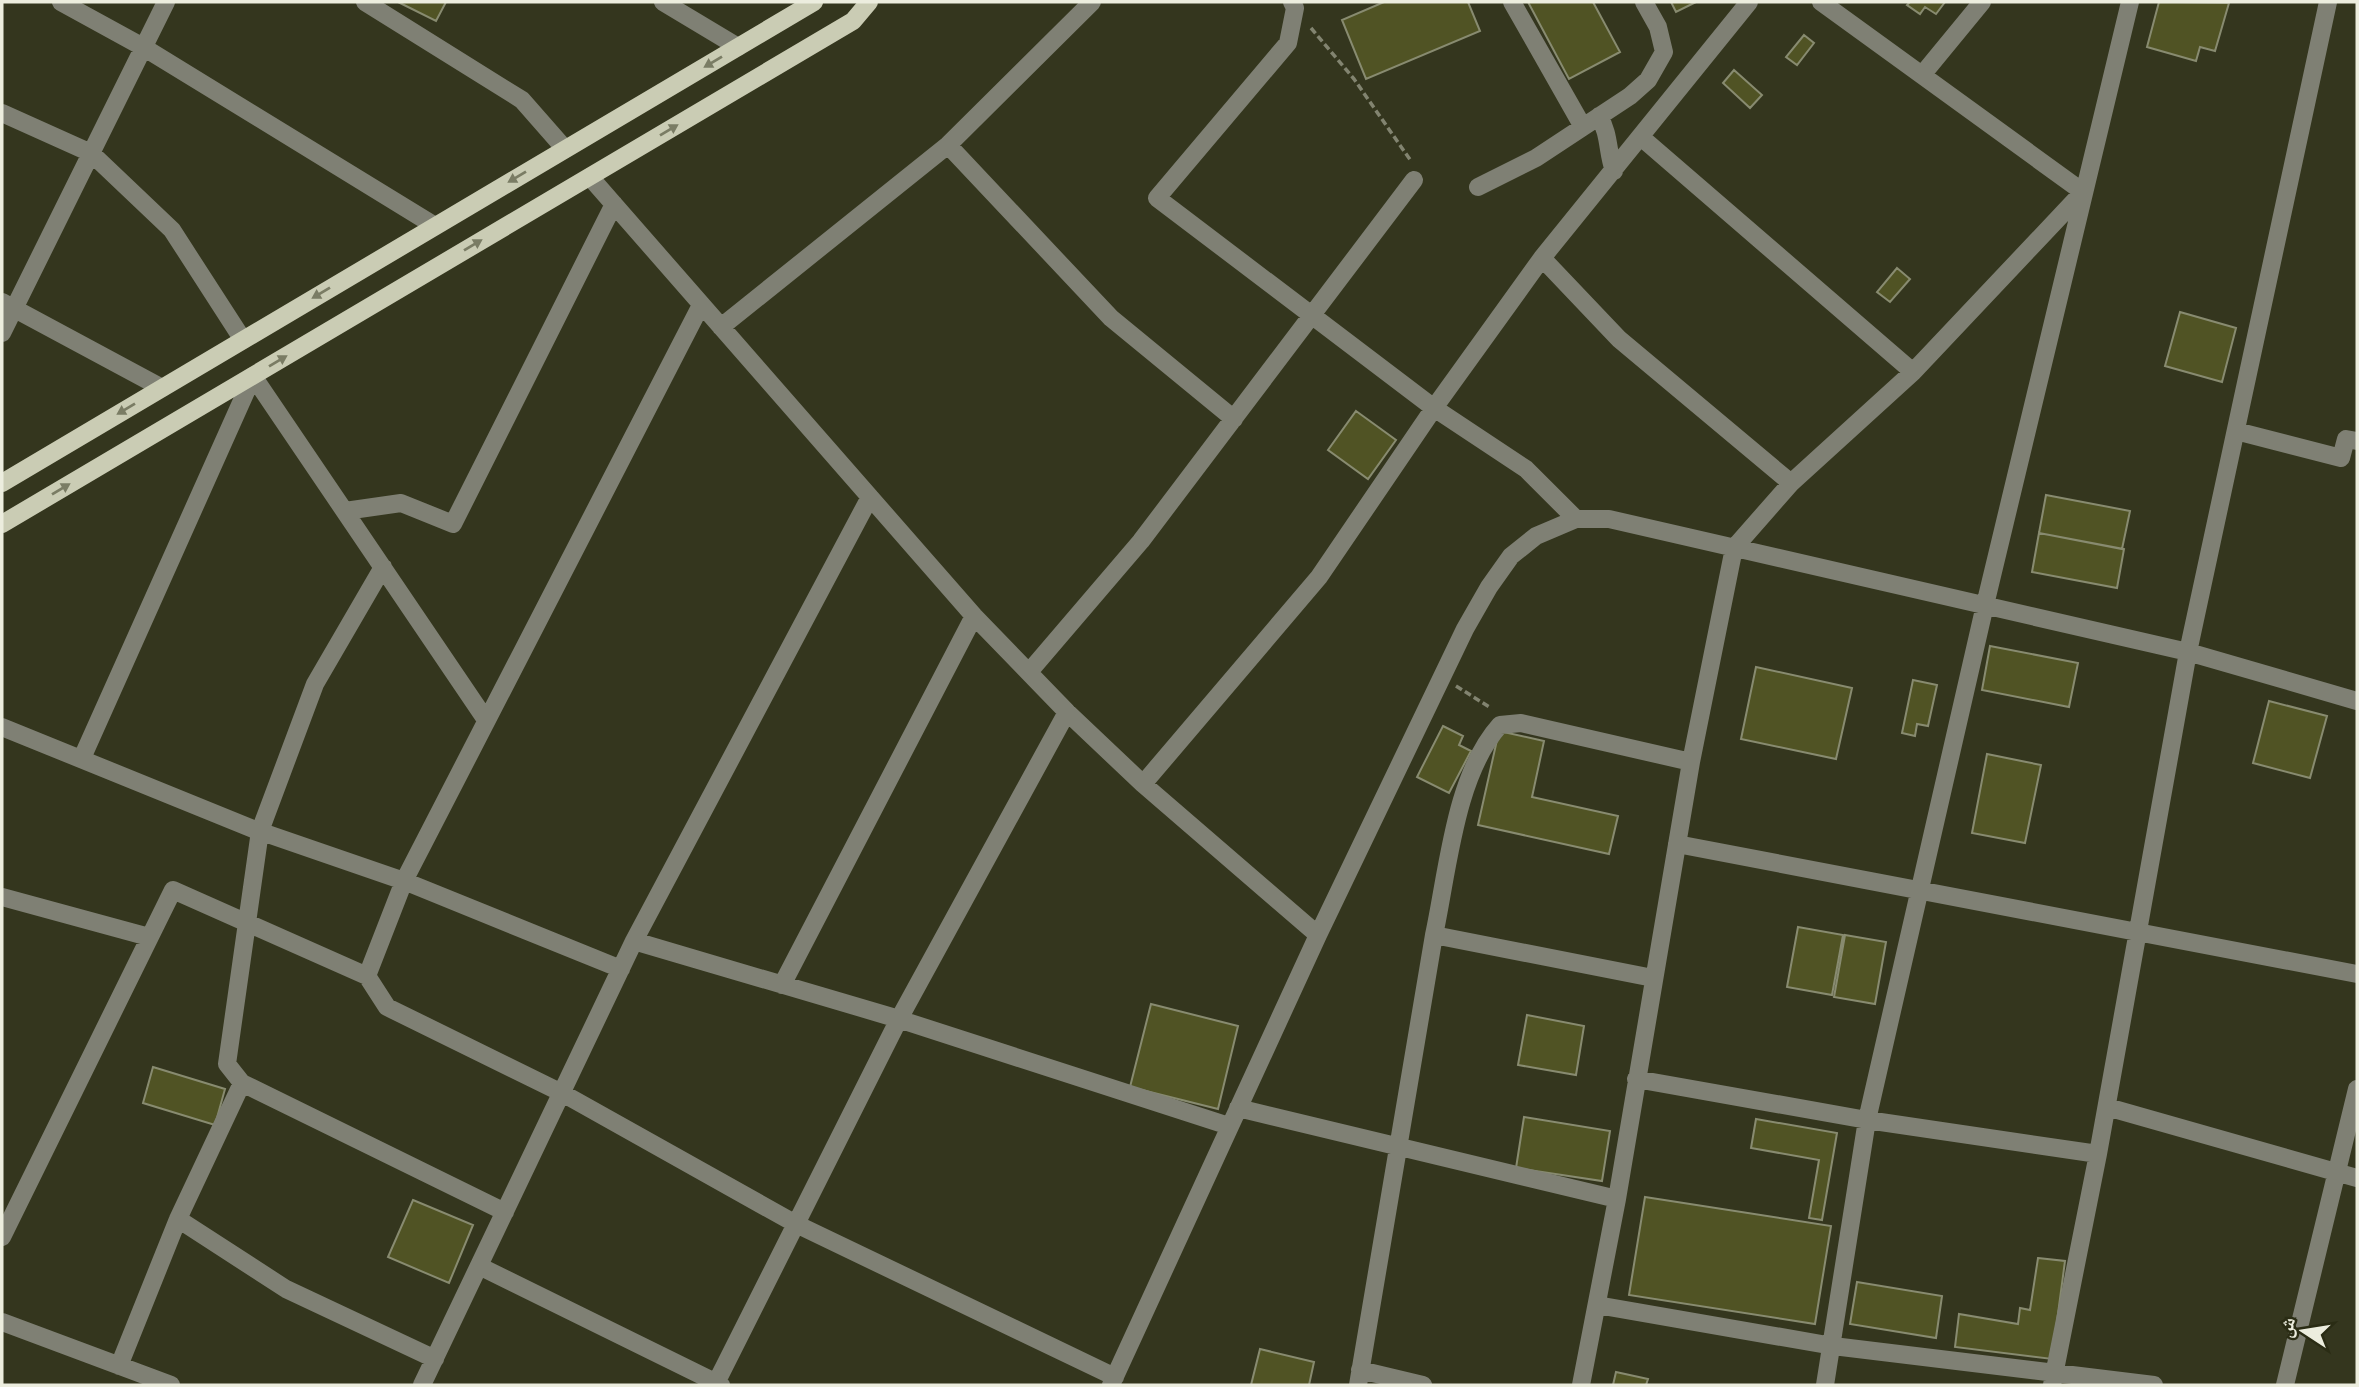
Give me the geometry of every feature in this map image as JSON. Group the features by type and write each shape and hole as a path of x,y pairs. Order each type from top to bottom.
{"main road":[{"path":"2,482 814,2"},
{"path":"2,524 853,21 869,2"}],"street":[{"path":"61,2 143,47 435,226"},
{"path":"2,333 8,305 91,153 166,2"},
{"path":"365,2 522,100 565,149"},
{"path":"663,2 738,47"},
{"path":"722,327 948,145 1092,2"},
{"path":"1512,2 1583,127"},
{"path":"1478,187 1536,158 1648,79 1664,52 1658,27 1644,2"},
{"path":"1143,784 1319,577 1434,408 1542,258 1642,138 1748,2"},
{"path":"1821,2 2083,192"},
{"path":"1922,75 1982,2"},
{"path":"1825,1385 1867,1120 1985,605 2130,2"},
{"path":"2054,1379 2098,1154 2189,652 2328,2"},
{"path":"1298,4 1288,43 1157,198 1434,408 1526,469 1576,519"},
{"path":"2,113 91,153 172,230 243,340"},
{"path":"1599,116 1609,134 1607,153 1614,171"},
{"path":"1642,138 1913,372"},
{"path":"948,145 1111,318 1234,419"},
{"path":"590,177 974,616 1067,712 1143,784 1318,935"},
{"path":"1028,672 1141,541 1415,180"},
{"path":"1581,1385 1617,1199 1676,844 1734,548 1791,484 1913,372 2083,192"},
{"path":"345,511 401,503 453,524 614,204"},
{"path":"1542,258 1619,339 1791,484"},
{"path":"367,976 404,881 701,304"},
{"path":"8,305 162,388"},
{"path":"253,376 486,720"},
{"path":"82,758 253,376"},
{"path":"2236,431 2341,458 2346,439 2357,442"},
{"path":"422,1385 634,941 870,496"},
{"path":"2,1237 173,890 367,976 387,1007 562,1093 796,1224 1113,1381 1237,1108 1442,677 1483,597 1511,556 1536,536 1576,519 1609,519 2189,652 2357,701"},
{"path":"383,567 315,684 260,831 227,1065 242,1083 505,1212"},
{"path":"782,985 974,616"},
{"path":"479,1266 717,1384 899,1019 1067,712"},
{"path":"1423,1385 1359,1378 1400,1149 1434,935 1464,794 1484,743 1500,725 1521,723 1691,762"},
{"path":"2,727 260,831 404,881 621,968"},
{"path":"1676,844 2357,974"},
{"path":"2,897 149,937"},
{"path":"1434,935 1653,978"},
{"path":"634,941 899,1019 1229,1126"},
{"path":"1636,1079 1867,1120 2098,1154"},
{"path":"119,1366 178,1219 242,1083"},
{"path":"2285,1385 2357,1089"},
{"path":"2106,1107 2357,1178"},
{"path":"1237,1108 1617,1199"},
{"path":"178,1219 286,1289 435,1359"},
{"path":"1597,1305 1833,1346 2054,1379 2154,1385"},
{"path":"2,1322 171,1385"}],"path":[{"path":"1298,4 1410,156 1415,180"},
{"path":"1442,677 1493,710 1500,725"}],"building":[{"path":"398,2 446,2 436,21"},
{"path":"1384,2 1468,2 1480,31 1366,79 1342,20"},
{"path":"1528,2 1593,2 1620,52 1569,79"},
{"path":"1671,2 1696,2 1676,12"},
{"path":"1910,2 1945,2 1936,14 1925,7 1920,14 1907,5"},
{"path":"2159,2 2229,3 2215,51 2200,47 2196,61 2147,47"},
{"path":"1804,35 1814,43 1797,65 1786,57"},
{"path":"1734,70 1762,95 1750,108 1723,83"},
{"path":"1897,268 1910,279 1890,302 1877,292"},
{"path":"2180,312 2236,328 2222,382 2165,366"},
{"path":"1356,411 1396,440 1368,479 1328,450"},
{"path":"2046,495 2130,511 2122,549 2039,533"},
{"path":"2039,533 2124,549 2117,588 2032,572"},
{"path":"1990,646 2078,663 2069,707 1982,690"},
{"path":"1756,667 1852,688 1836,759 1741,739"},
{"path":"1913,680 1937,685 1928,726 1917,724 1915,736 1902,733"},
{"path":"2269,701 2327,716 2310,778 2253,763"},
{"path":"1443,726 1463,736 1459,745 1471,751 1449,793 1417,777"},
{"path":"1499,731 1544,741 1532,797 1618,816 1609,854 1478,825"},
{"path":"1987,754 2041,765 2025,843 1972,833"},
{"path":"1798,927 1843,935 1832,995 1787,987"},
{"path":"1845,935 1886,942 1875,1004 1834,997"},
{"path":"1151,1004 1238,1026 1218,1109 1130,1087"},
{"path":"1527,1015 1584,1026 1576,1075 1518,1065"},
{"path":"153,1067 225,1089 215,1125 143,1103"},
{"path":"1524,1117 1610,1131 1602,1181 1516,1168"},
{"path":"1756,1119 1837,1133 1822,1220 1809,1218 1819,1160 1751,1148"},
{"path":"1645,1197 1831,1226 1815,1324 1629,1295"},
{"path":"413,1200 473,1225 449,1283 388,1257"},
{"path":"2038,1258 2065,1261 2052,1359 1955,1347 1959,1314 2018,1324 2020,1308 2030,1310"},
{"path":"1857,1282 1942,1296 1936,1338 1850,1324"},
{"path":"1260,1349 1314,1362 1309,1385 1251,1385"},
{"path":"1616,1372 1648,1379 1646,1385 1613,1385"}]}
